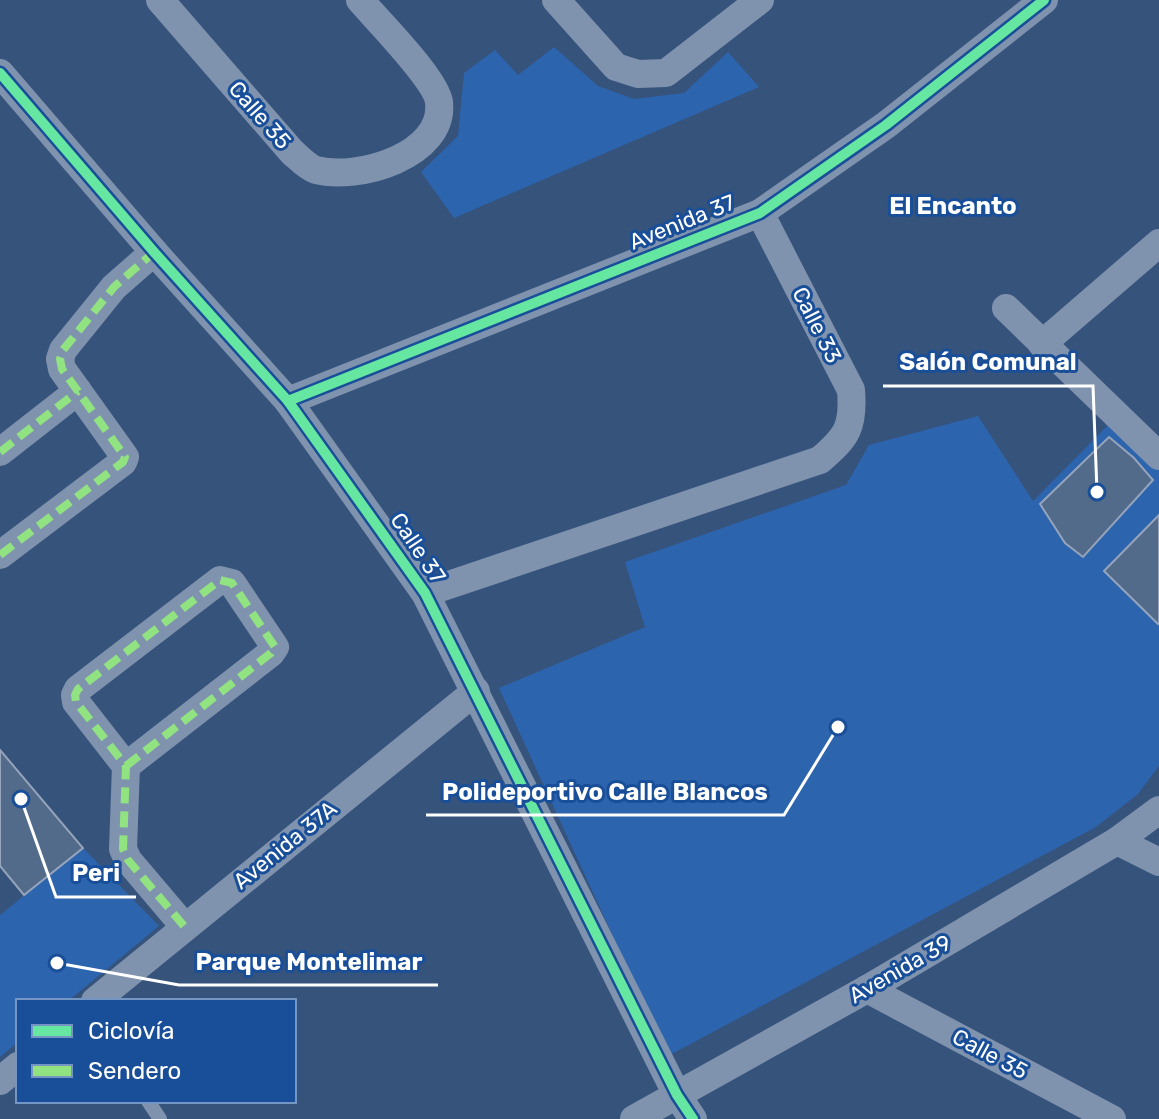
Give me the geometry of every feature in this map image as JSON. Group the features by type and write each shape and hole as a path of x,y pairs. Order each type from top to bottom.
{"street":[{"name":"Calle 35","path":"160,0 292,152 312,169 339,174 388,163 418,149 437,125 439,100 425,76 360,0"},
{"path":"556,0 616,67 638,74 666,73 760,0"},
{"name":"Avenida 37","path":"288,401 760,213 886,125 1044,0"},
{"name":"Calle 37","path":"0,73 288,401 425,593 677,1095 693,1119"},
{"name":"Calle 33","path":"425,593 820,460 843,441 853,416 851,390 760,213"},
{"path":"1042,344 1159,243"},
{"path":"0,555 123,462 125,457 62,369 60,359 63,350 114,287 154,252"},
{"path":"1006,308 1156,447"},
{"path":"0,452 78,391"},
{"path":"126,766 275,647 232,583 220,580 78,689 75,695 76,702 126,766 123,849 128,860 184,926"},
{"name":"Avenida 37A","path":"97,999 476,691"},
{"name":"Avenida 39","path":"634,1119 867,989 1117,841 1159,810"},
{"path":"1117,841 1159,862"},
{"name":"Calle 35","path":"867,989 1112,1119"},
{"path":"0,1081 16,1068"}],"shaded area":[{"path":"554,47 598,86 634,99 684,93 728,52 759,87 454,218 421,172 458,136 464,73 495,50 518,75"},
{"path":"978,416 1033,501 1111,422 1159,470 1159,766 1138,794 1096,827 668,1056 499,688 645,627 625,562 846,485 869,445"},
{"path":"83,848 159,926 70,999 16,999 16,1044 0,1057 0,915"}],"building":[{"path":"1109,437 1134,458 1153,480 1083,557 1065,543 1040,504"},
{"path":"1159,515 1159,623 1158,624 1104,571"},
{"path":"0,750 83,848 24,895 0,866"}],"marked path":[{"path":"0,555 123,462 125,457 62,369 60,359 63,350 114,287 154,252"},
{"path":"0,452 78,391"},
{"path":"126,766 275,647 232,583 220,580 78,689 75,695 76,702 126,766 123,849 128,860 184,926"}],"cycle path":[{"path":"288,401 760,213 886,125 1044,0"},
{"path":"0,73 288,401 425,593 677,1095 693,1119"}],"place":[{"name":"Salón Comunal","path":"1097,492"},
{"name":"Polideportivo Calle Blancos","path":"838,727"},
{"name":"Peri","path":"21,799"},
{"name":"Parque Montelimar","path":"57,963"}],"district":[{"name":"El Encanto","path":"953,206"}]}
